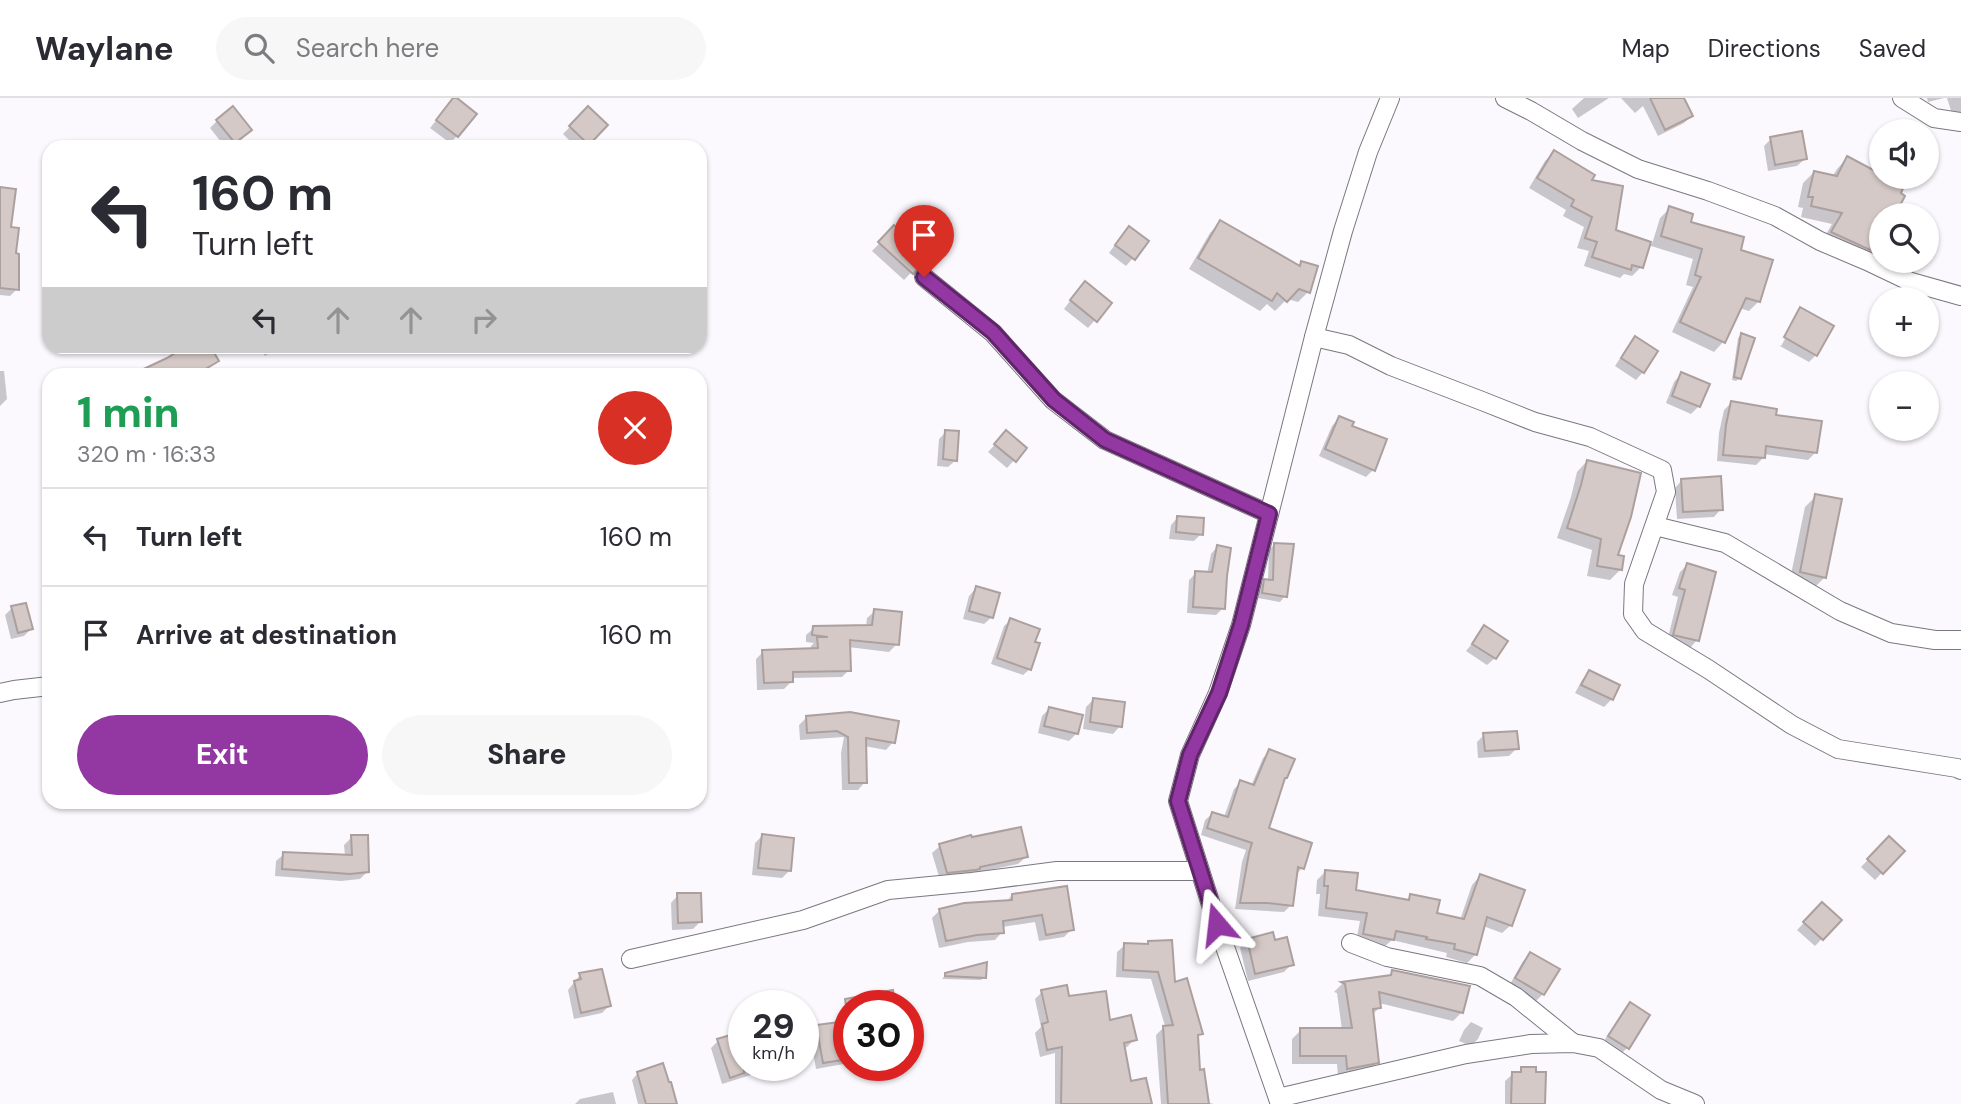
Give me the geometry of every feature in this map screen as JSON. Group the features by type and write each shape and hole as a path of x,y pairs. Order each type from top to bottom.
{"street":[{"path":"1390,98 1368,152 1314,337 1241,625 1219,693 1190,755 1178,801 1217,924 1279,1101 1466,1054 1531,1044 1573,1044 1599,1048 1661,1090 1695,1104"},
{"path":"1505,98 1638,169 1775,216 1819,241 1911,282 1961,296"},
{"path":"1902,98 1934,118 1961,122"},
{"path":"924,277 993,332 1054,400 1105,440 1269,514"},
{"path":"1314,337 1349,345 1391,366 1535,422 1590,437 1662,470 1667,492 1634,584 1633,614 1645,631 1709,669 1792,725 1838,749 1961,770"},
{"path":"1655,526 1724,543 1840,611 1891,633 1935,640 1961,640"},
{"path":"0,693 42,687"},
{"path":"631,960 803,920 888,890 1057,871 1200,871"},
{"path":"1351,943 1387,957 1480,976 1516,997 1573,1044"}],"building":[{"path":"453,98 457,98 477,114 458,137 436,120"},
{"path":"1650,98 1684,98 1693,116 1665,130"},
{"path":"233,106 252,130 239,140 233,140 216,120"},
{"path":"588,106 608,125 594,140 584,140 569,126"},
{"path":"1802,131 1807,159 1775,165 1770,137"},
{"path":"1554,150 1595,175 1592,180 1623,186 1616,230 1651,242 1643,268 1632,265 1631,270 1592,257 1597,242 1585,238 1592,217 1571,206 1574,200 1537,178"},
{"path":"1847,156 1869,168 1869,189 1903,189 1901,193 1905,196 1901,203 1869,203 1869,249 1831,232 1842,213 1811,206 1813,197 1808,197 1814,171 1837,176"},
{"path":"0,187 16,189 11,227 19,228 16,253 19,254 19,290 0,288"},
{"path":"1669,206 1693,214 1691,222 1744,237 1741,250 1773,260 1760,302 1746,298 1725,343 1680,322 1701,277 1695,275 1702,249 1661,236"},
{"path":"1220,220 1300,266 1301,261 1318,266 1310,293 1299,289 1287,302 1277,293 1272,301 1198,258"},
{"path":"894,225 929,257 913,274 878,242"},
{"path":"1129,226 1149,241 1135,260 1115,245"},
{"path":"1085,281 1112,303 1097,322 1070,300"},
{"path":"1800,307 1834,326 1817,356 1784,337"},
{"path":"1741,333 1755,338 1741,379 1734,377"},
{"path":"1635,336 1658,351 1644,373 1621,358"},
{"path":"173,354 215,354 219,361 207,368 146,368"},
{"path":"1681,372 1710,384 1700,407 1672,396"},
{"path":"1731,401 1777,409 1776,415 1822,421 1817,453 1766,446 1765,458 1723,455"},
{"path":"1339,416 1354,422 1352,426 1387,439 1375,471 1325,449"},
{"path":"945,430 959,431 957,461 943,459"},
{"path":"1006,430 1027,448 1016,462 994,444"},
{"path":"1587,460 1641,473 1631,517 1618,555 1624,556 1622,570 1597,566 1601,539 1567,528"},
{"path":"1721,476 1723,510 1683,512 1681,479"},
{"path":"1815,494 1842,499 1826,578 1800,572"},
{"path":"1177,516 1204,518 1203,535 1176,532"},
{"path":"1274,543 1294,544 1287,597 1262,593 1264,579 1273,580"},
{"path":"1217,545 1231,548 1225,609 1193,607 1195,571 1212,572"},
{"path":"1687,563 1716,572 1699,641 1673,635 1685,590 1679,588"},
{"path":"976,586 1000,593 993,618 969,611"},
{"path":"26,603 33,629 18,633 11,606"},
{"path":"874,609 902,612 899,645 850,640 851,671 793,672 793,682 764,683 762,650 818,648 817,637 828,637 812,635 813,626 872,625"},
{"path":"1010,618 1040,629 1035,642 1040,643 1031,670 997,658"},
{"path":"1484,625 1508,641 1496,659 1472,644"},
{"path":"1589,670 1620,685 1613,700 1581,685"},
{"path":"1093,698 1125,702 1122,727 1090,722"},
{"path":"1049,707 1083,715 1078,734 1044,726"},
{"path":"850,712 899,721 895,743 866,738 867,783 849,783 848,737 837,731 807,733 806,716"},
{"path":"1517,731 1519,749 1485,751 1483,733"},
{"path":"1269,749 1295,759 1285,778 1269,828 1312,843 1304,869 1298,867 1293,906 1240,903 1252,843 1207,828 1212,812 1228,817 1240,780 1254,785"},
{"path":"1021,827 1028,857 975,870 947,873 939,844 971,835 972,837"},
{"path":"762,834 794,838 791,871 758,868"},
{"path":"351,835 368,835 369,872 350,874 282,869 283,852 352,855"},
{"path":"1889,836 1905,851 1883,874 1867,859"},
{"path":"1325,870 1358,873 1356,890 1409,900 1410,894 1440,900 1437,913 1464,919 1480,874 1525,890 1512,926 1487,917 1477,955 1454,949 1455,944 1396,931 1394,940 1363,934 1367,913 1326,908 1328,886 1324,886"},
{"path":"1067,886 1074,930 1046,935 1042,915 1003,921 1004,933 946,941 939,909 964,903 1012,900 1012,894"},
{"path":"677,893 701,893 702,922 678,923"},
{"path":"1822,902 1842,920 1823,940 1803,922"},
{"path":"1273,932 1275,940 1287,937 1294,965 1255,974 1247,939"},
{"path":"1172,940 1175,982 1187,978 1203,1034 1198,1035 1200,1070 1204,1069 1209,1104 1168,1104 1163,1026 1173,1025 1158,972 1123,970 1124,943 1148,944 1148,941"},
{"path":"1530,952 1560,969 1544,995 1515,978"},
{"path":"987,962 986,978 945,976 945,973"},
{"path":"602,969 611,1006 581,1013 574,981 581,979 579,973"},
{"path":"1392,970 1470,986 1463,1013 1379,992 1381,1008 1373,1009 1379,1063 1347,1069 1346,1056 1300,1056 1300,1028 1352,1028 1345,984 1341,982 1391,975"},
{"path":"1067,985 1069,996 1106,991 1110,1020 1131,1015 1137,1040 1124,1043 1131,1081 1146,1078 1152,1104 1061,1104 1062,1047 1047,1050 1042,1024 1048,1022 1041,990"},
{"path":"1630,1002 1650,1015 1629,1049 1608,1036"},
{"path":"833,1023 833,1061 823,1063 819,1025"},
{"path":"728,1036 728,1072 717,1039"},
{"path":"663,1063 677,1104 646,1104 637,1072"},
{"path":"1521,1067 1536,1067 1536,1072 1546,1072 1545,1104 1511,1104 1512,1072 1521,1072"}],"route":[{"path":"924,277 993,332 1054,400 1105,440 1269,514 1241,625 1219,693 1190,755 1178,801 1217,924"}]}
